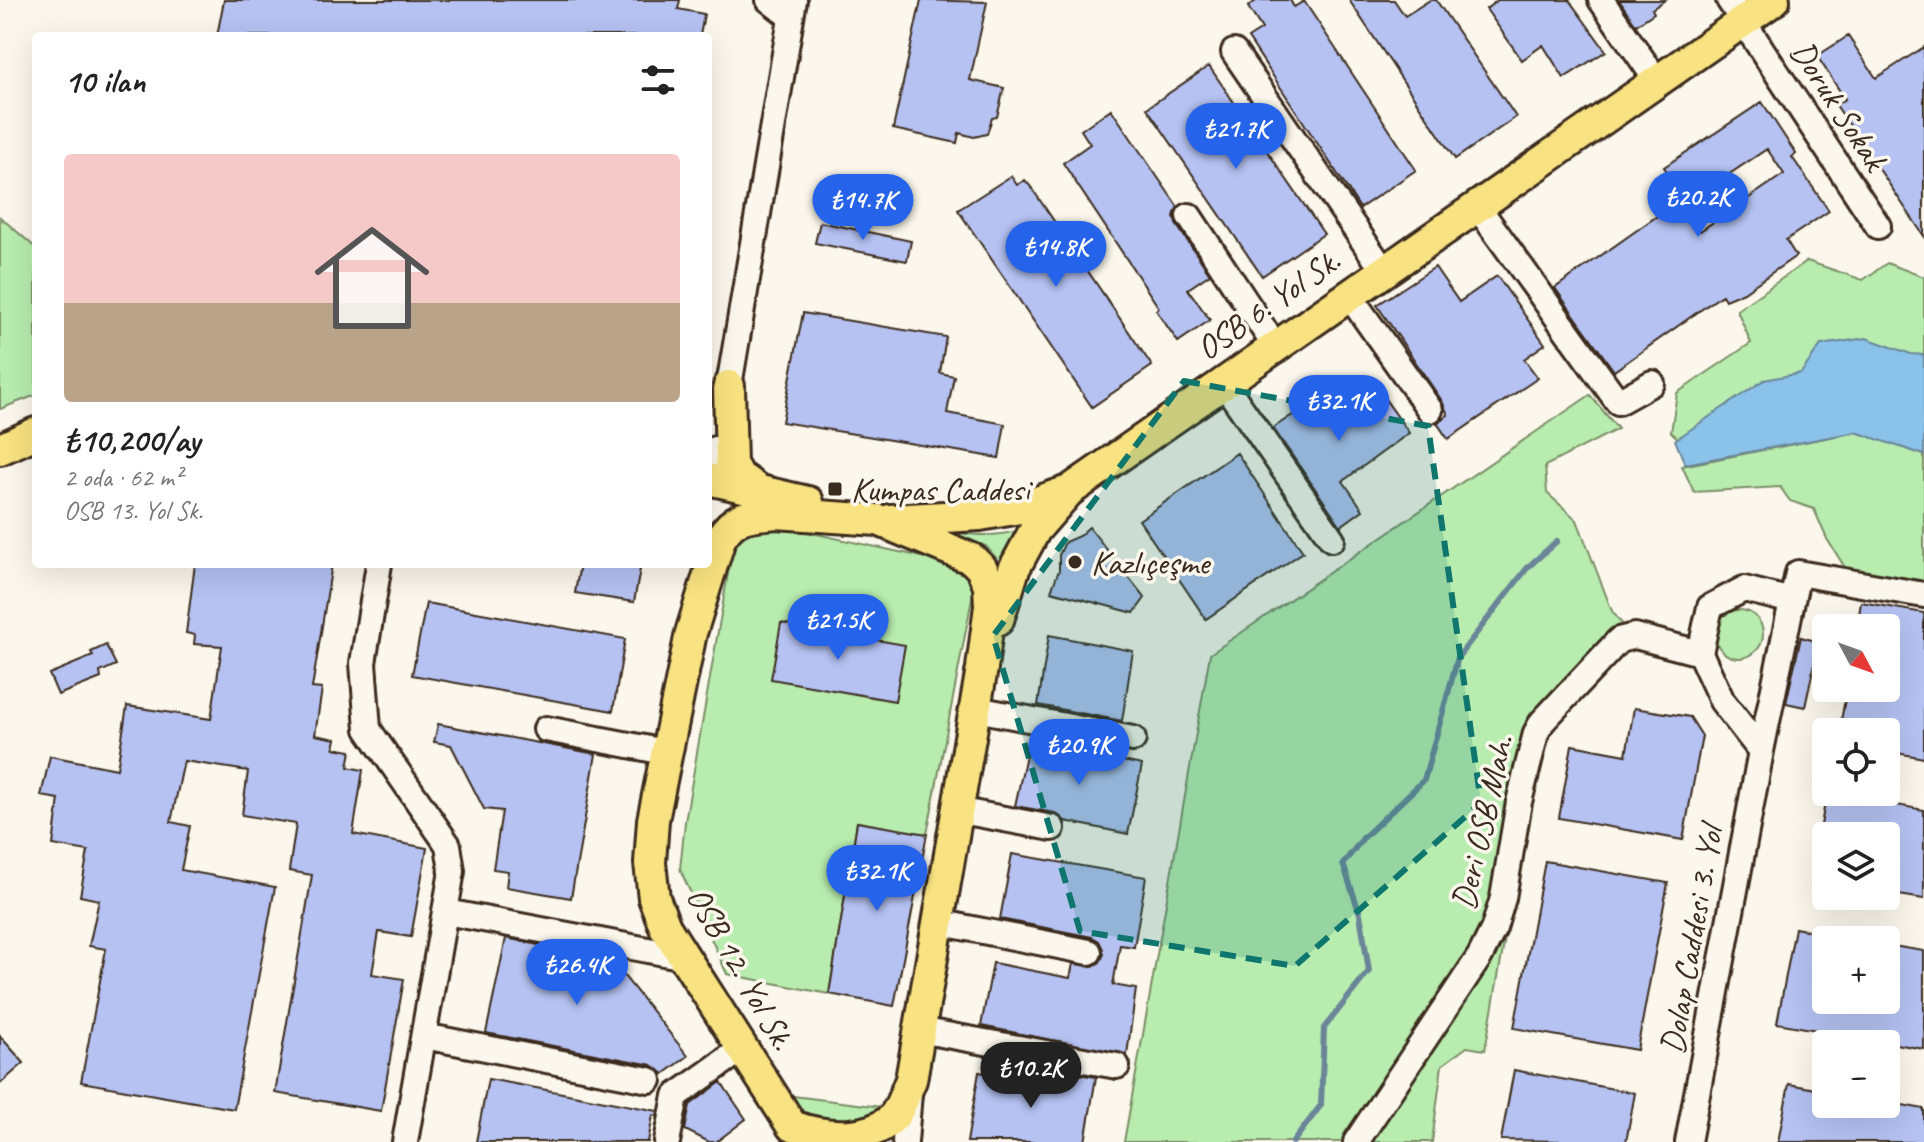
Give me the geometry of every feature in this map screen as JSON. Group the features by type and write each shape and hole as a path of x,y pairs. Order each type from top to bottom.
{"main road":[{"name":"OSB 6. Yol Sk.","path":"712,472 758,490 878,520 980,515 1020,508 1069,491 1657,81 1736,11 1774,0"},
{"path":"712,462 729,386"},
{"path":"729,386 731,464 738,476 758,490"},
{"path":"0,449 32,435"},
{"path":"982,668 1014,569 1035,530 1069,491"},
{"path":"712,565 720,539 729,525 741,517 776,513 878,520 972,559 982,569 989,586 990,606 976,709 911,1080 894,1117 868,1138 797,1134"},
{"path":"691,633 697,568"},
{"path":"691,633 711,568"},
{"name":"OSB 12. Yol Sk.","path":"691,633 653,820 650,863 654,898 665,927 797,1134"}],"street":[{"path":"729,386 793,9 769,0"},
{"path":"1601,0 1657,81"},
{"name":"Doruk Sokak","path":"1736,11 1878,226"},
{"path":"1234,52 1384,271"},
{"path":"1477,206 1618,402 1652,383"},
{"path":"1189,216 1275,346"},
{"path":"1349,295 1430,410"},
{"path":"1223,382 1332,539"},
{"path":"378,568 363,663 368,729 448,845 452,871 405,1142"},
{"path":"1761,751 1722,701 1700,653 1710,607 1744,589 1792,601 1798,573 1924,595"},
{"name":"Dolap Caddesi 3. Yol","path":"1688,1142 1792,601"},
{"name":"Deri OSB Mah.","path":"1356,1142 1480,956 1494,928 1503,898 1519,802 1536,733 1542,722 1619,640 1635,636 1700,653"},
{"path":"976,709 1133,739"},
{"path":"546,729 665,752"},
{"path":"956,810 1052,828"},
{"path":"446,912 685,957"},
{"path":"937,922 1089,952"},
{"path":"919,1030 1117,1066"},
{"path":"424,1036 649,1080"},
{"path":"667,1142 676,1096 743,1048"},
{"path":"905,1142 911,1080"}],"highlighted area":[{"path":"1184,381 1428,426 1481,803 1295,966 1080,931 993,636"}],"green space":[{"path":"0,217 32,245 32,397 0,409"},
{"path":"1807,261 1863,280 1887,263 1924,277 1924,365 1803,382 1685,445 1671,432 1677,393 1751,343 1737,310"},
{"path":"1590,395 1618,429 1545,466 1547,493 1577,520 1612,611 1634,639 1544,719 1485,1050 1467,1047 1442,1065 1432,1142 1124,1142 1210,654"},
{"path":"1856,432 1924,454 1924,582 1846,569 1827,539 1814,509 1790,501 1780,487 1694,492 1682,466"},
{"path":"752,520 959,565 974,588 927,834 857,822 829,994 727,974 680,869 685,822 734,539"},
{"path":"1033,526 1000,584 997,559 986,546 947,532 990,535"},
{"path":"1739,610 1748,611 1756,617 1762,625 1762,643 1756,651 1748,657 1739,658 1730,657 1722,651 1716,643 1715,634 1716,625 1722,617 1730,611"},
{"path":"785,1095 882,1107 873,1122 805,1121"}],"water":[{"path":"1866,338 1911,354 1924,355 1924,455 1856,432 1685,464 1675,440 1764,380 1801,373 1821,345"}],"building":[{"path":"224,0 680,0 678,9 704,14 701,32 218,32"},
{"path":"921,0 987,2 970,80 1004,88 997,117 992,118 987,134 974,137 959,133 957,143 893,129"},
{"path":"1257,0 1290,0 1294,7 1304,1 1416,170 1360,208 1248,38 1262,29 1248,7"},
{"path":"1349,0 1394,0 1405,16 1430,0 1436,0 1516,117 1455,159"},
{"path":"1498,0 1569,0 1606,51 1564,78 1543,45 1522,60 1486,9"},
{"path":"1619,0 1665,0 1652,9 1654,13 1636,25"},
{"path":"1848,36 1876,78 1924,47 1924,236 1836,105 1845,99 1817,56"},
{"path":"1209,66 1324,234 1262,276 1147,108"},
{"path":"1762,102 1796,154 1792,157 1829,211 1786,240 1796,256 1744,292 1725,300 1722,295 1614,371 1555,288 1664,211 1658,202 1678,188 1664,167","holes":["1767,149 1784,174 1700,231 1683,205"]},
{"path":"1111,109 1178,207 1174,216 1176,224 1210,274 1188,289 1210,320 1178,342 1063,163 1090,144 1081,130"},
{"path":"1011,176 1017,185 1025,180 1031,187 1152,366 1092,407 958,210"},
{"path":"820,222 911,241 907,261 815,243"},
{"path":"1435,267 1459,302 1497,276 1545,344 1524,359 1538,378 1448,439 1437,423 1448,415 1442,401 1377,305"},
{"path":"803,313 946,337 940,373 954,376 947,413 1005,424 999,458 782,422"},
{"path":"1348,378 1370,410 1385,399 1409,433 1343,481 1363,510 1341,526 1273,428"},
{"path":"1237,453 1303,552 1206,619 1139,520"},
{"path":"1089,527 1145,598 1134,613 1051,591 1065,542"},
{"path":"194,568 331,568 312,688 322,689 315,735 336,739 334,748 351,751 348,767 363,770 353,834 427,848 411,937 379,932 372,974 404,979 381,1111 275,1093 312,875 289,871 296,824 242,815 248,771 184,761 171,822 190,826 181,870 275,887 234,1109 81,1082 106,949 89,946 99,900 80,896 88,851 53,845 59,799 41,796 50,756 117,769 127,706 211,719 222,646 194,644 195,635 186,633"},
{"path":"579,568 640,568 634,602 575,593"},
{"path":"1861,602 1924,613 1924,758 1900,754 1900,718 1842,718 1844,702 1900,702 1900,614 1859,614"},
{"path":"426,603 625,639 613,711 412,675"},
{"path":"781,623 905,645 895,701 771,679"},
{"path":"1049,635 1133,651 1122,721 1038,705"},
{"path":"1801,637 1812,640 1812,674 1805,707 1786,703"},
{"path":"106,645 116,665 100,672 101,678 58,695 49,674 93,656 91,652"},
{"path":"1634,708 1690,717 1702,736 1683,840 1559,818 1572,745 1626,755"},
{"path":"438,724 596,754 571,898 506,887 508,871 493,869 502,811 484,809 451,745 434,742"},
{"path":"1029,741 1142,765 1128,834 1065,821 1055,813 1015,806"},
{"path":"1824,806 1900,806 1924,810 1924,899 1900,895 1900,822 1822,822"},
{"path":"857,822 927,834 894,1006 829,994"},
{"path":"1012,854 1146,877 1134,947 1120,945 1113,985 1136,989 1127,1055 981,1026 993,963 1070,978 1073,964 1093,966 1100,962 1104,954 1099,941 1092,937 1000,919"},
{"path":"1545,861 1668,883 1637,1050 1514,1028"},
{"path":"1795,928 1812,931 1812,1014 1900,1014 1900,947 1924,951 1924,1049 1900,1045 1900,1030 1817,1030 1777,1023"},
{"path":"506,938 612,961 688,1056 664,1074 652,1065 486,1033"},
{"path":"0,1036 24,1063 0,1084"},
{"path":"1514,1070 1635,1093 1626,1142 1501,1140"},
{"path":"1060,1071 1096,1077 1085,1142 967,1142 979,1072 1057,1086"},
{"path":"488,1079 658,1111 657,1116 653,1115 648,1142 476,1142"},
{"path":"721,1082 746,1119 716,1142 709,1142 685,1130 690,1105"},
{"path":"1789,1084 1812,1088 1812,1118 1900,1118 1900,1105 1924,1109 1924,1142 1778,1142"}],"waterway":[{"path":"1293,1142 1321,1105 1324,1028 1369,971 1360,914 1343,864 1363,838 1424,780 1458,657 1528,567 1557,541"}],"place":[{"name":"Kumpas Caddesi","path":"835,489"},
{"name":"Kazlıçeşme","path":"1075,562"}]}
